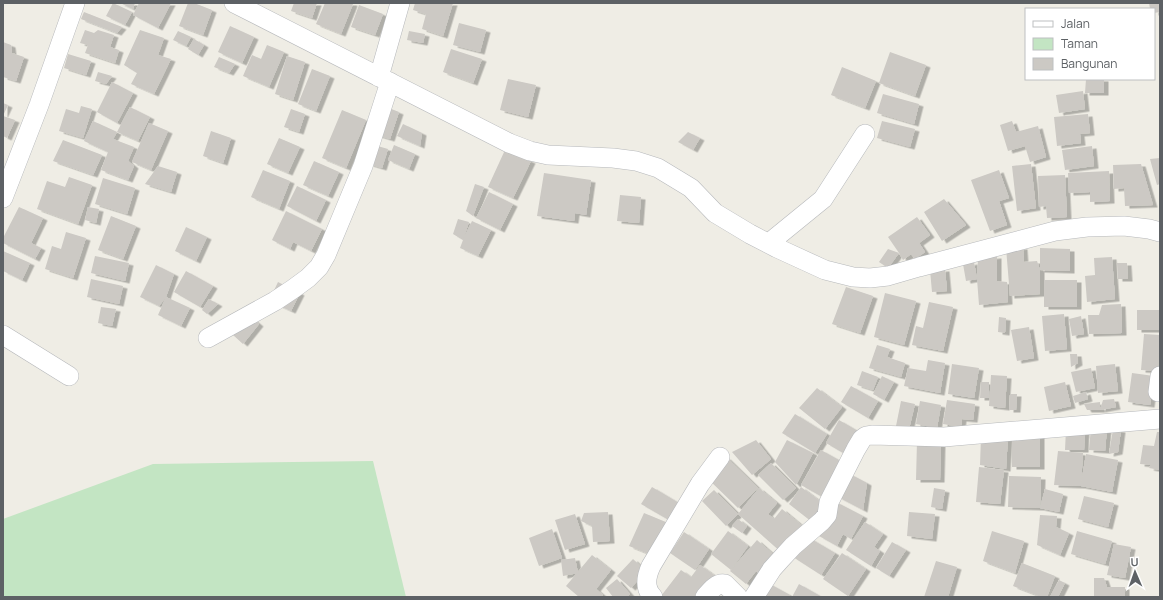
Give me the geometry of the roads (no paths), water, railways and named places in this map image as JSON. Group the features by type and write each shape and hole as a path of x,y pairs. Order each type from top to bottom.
{"street":[{"path":"3,198 37,112 75,3"},
{"path":"234,3 509,143 530,151 548,155 613,158 636,161 658,168 691,188 715,213 750,234 826,270 853,277 870,278 888,276 1055,231 1087,227 1124,226 1160,232"},
{"path":"208,338 293,290 319,267 326,256 363,166 384,80 400,3"},
{"path":"773,246 823,199 865,134"},
{"path":"3,335 68,376"},
{"path":"754,597 780,559 822,521 827,514 829,502 841,476 856,448 866,436 944,437 1160,419"},
{"path":"653,597 648,592 646,586 650,566 700,484 720,457"},
{"path":"705,597 717,585 722,583 725,584 738,597"}]}
